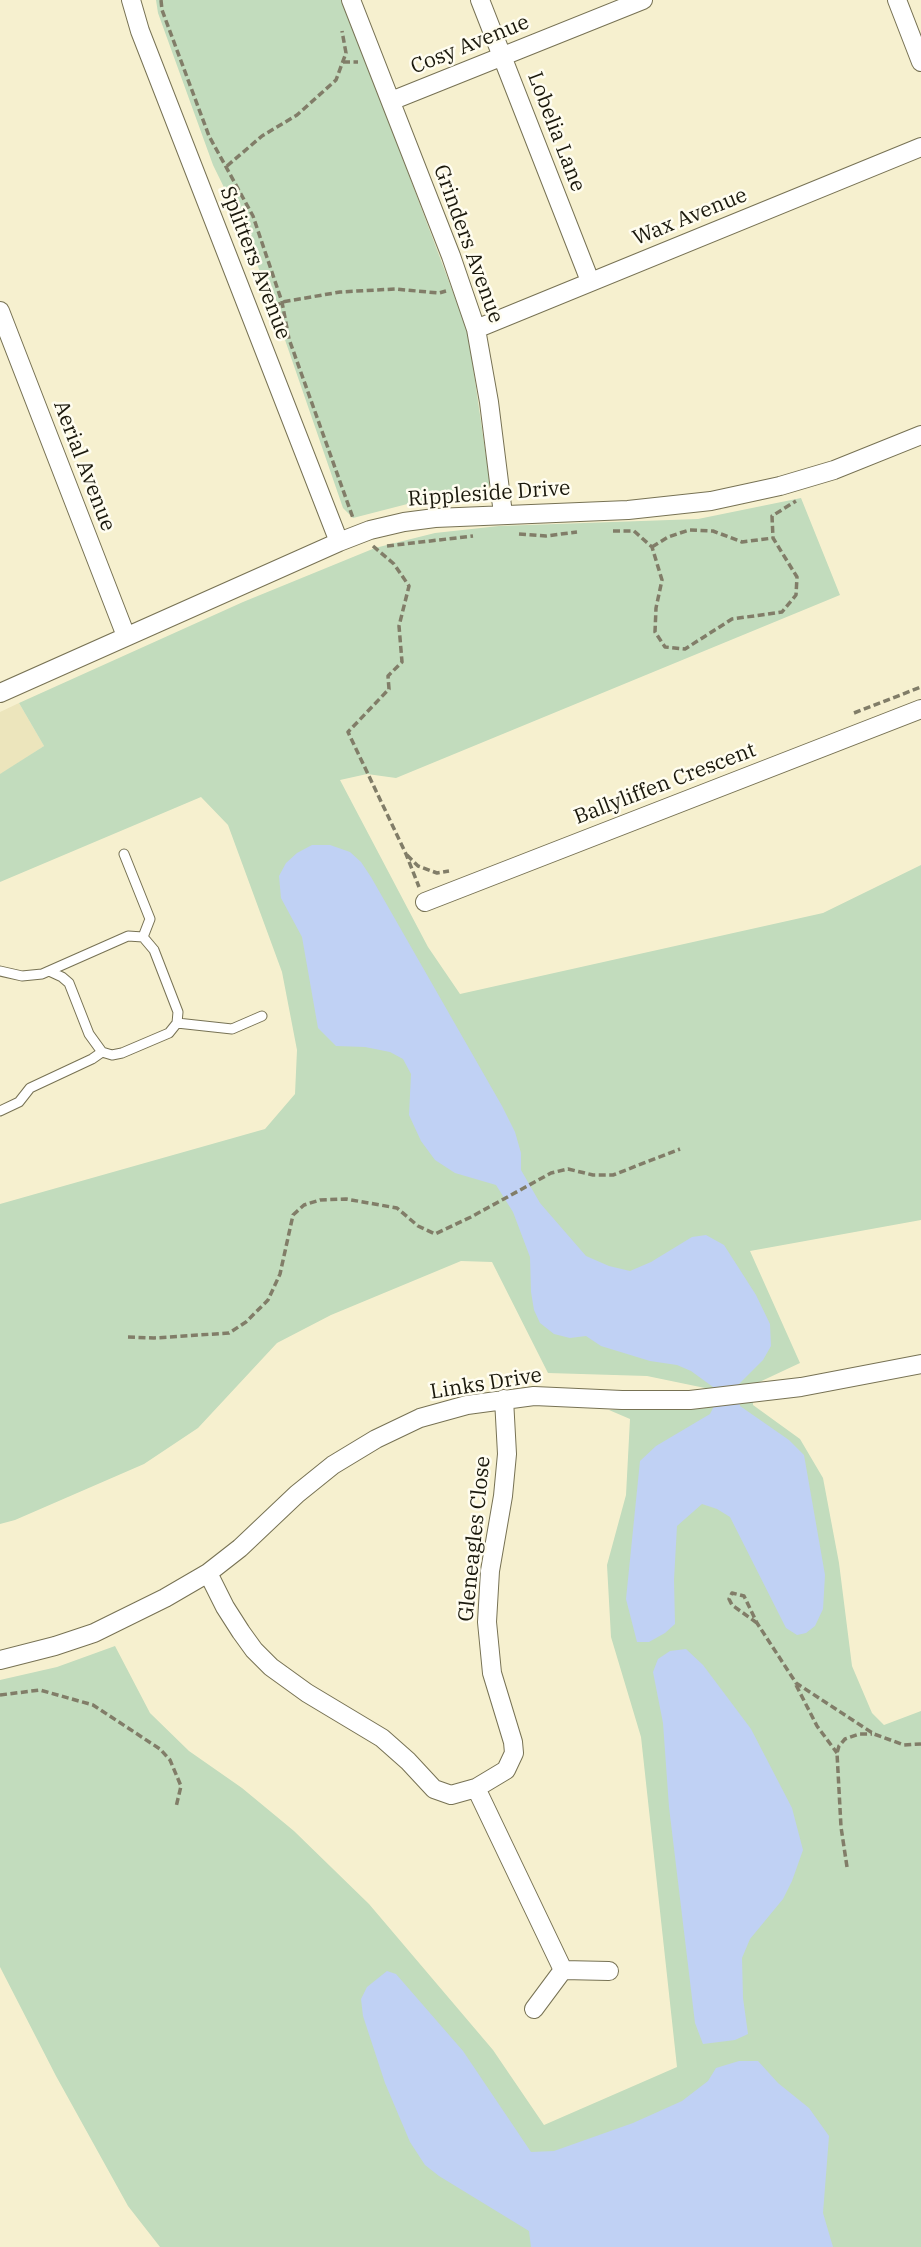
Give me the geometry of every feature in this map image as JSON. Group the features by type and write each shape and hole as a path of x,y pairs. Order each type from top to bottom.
{"street":[{"name":"Splitters Avenue","path":"131,0 140,31 340,541"},
{"name":"Grinders Avenue","path":"351,0 476,329 489,402 503,514"},
{"name":"Lobelia Lane","path":"480,0 590,281"},
{"name":"Cosy Avenue","path":"391,101 643,0"},
{"path":"897,0 921,62"},
{"name":"Wax Avenue","path":"476,329 921,147"},
{"name":"Aerial Avenue","path":"0,312 126,636"},
{"name":"Rippleside Drive","path":"0,693 359,534 404,522 503,514 628,510 711,501 780,486 834,470 921,435"},
{"name":"Ballyliffen Crescent","path":"425,902 921,709"},
{"name":"Links Drive","path":"0,1660 93,1633 128,1618 208,1573 333,1465 376,1439 420,1418 467,1405 556,1395 622,1400 690,1400 801,1387 921,1364"},
{"name":"Gleneagles Close","path":"208,1573 241,1632 254,1650 280,1674 382,1738 434,1789 451,1794 476,1788 506,1770 514,1753 492,1673 487,1622 492,1559 507,1454 504,1399"},
{"path":"476,1788 563,1970"},
{"path":"563,1970 609,1971"},
{"path":"534,2009 563,1970"}],"lane":[{"path":"124,854 150,919 143,937"},
{"path":"0,971 33,976 128,936 143,937 154,950 178,1012 177,1023 169,1033 122,1053 112,1055 102,1052 89,1034 69,983 62,976 50,971"},
{"path":"177,1023 232,1029 262,1017"},
{"path":"0,1111 19,1102 30,1088 102,1052"}],"path":[{"path":"161,0 162,10 209,135 253,216 282,302 289,339 359,534 394,564 409,586 399,626 402,662 388,676 389,689 348,732 406,854 425,902"},
{"path":"227,166 262,136 297,115 336,80 346,53 341,29"},
{"path":"254,322 282,302 340,292 381,290 439,293 461,286"},
{"path":"602,530 634,531 652,547 662,580 656,608 655,632 665,647 685,649 732,619 782,612 796,596 797,577 773,538 772,516 801,498"},
{"path":"652,547 668,537 689,530 713,531 742,542 773,538"},
{"path":"508,533 546,536 580,531"},
{"path":"374,548 478,535"},
{"path":"843,718 921,687"},
{"path":"406,854 418,866 437,873 459,870"},
{"path":"128,1337 229,1333 246,1322 268,1300 272,1292 280,1274 293,1215 304,1205 320,1200 346,1199 397,1208 418,1226 435,1234 551,1173 568,1169 593,1175 613,1175 680,1149"},
{"path":"757,1623 732,1605 729,1599 732,1593 744,1597 757,1623 796,1683 817,1726 837,1753"},
{"path":"796,1683 874,1734 904,1745 921,1744"},
{"path":"0,1696 40,1690 93,1705 160,1749 170,1760 181,1786 176,1807"},
{"path":"847,1867 841,1827 837,1753 845,1739 859,1734 874,1734"}],"shaded area":[{"path":"19,703 44,746 0,775 0,712"}],"green space":[{"path":"156,0 343,0 468,332 490,484 482,496 419,501 353,518 343,508 274,308 240,220 213,165 158,13"},
{"path":"801,498 840,595 396,778 367,774 340,780 428,947 460,994 823,913 921,865 921,1220 750,1251 800,1363 753,1385 753,1405 800,1439 823,1478 839,1563 852,1666 872,1713 884,1725 921,1711 921,2247 160,2247 128,2206 0,1967 0,1680 57,1667 115,1646 150,1713 189,1751 242,1788 294,1831 369,1904 493,2050 544,2125 677,2067 641,1737 611,1637 607,1565 626,1495 630,1419 609,1410 709,1403 705,1388 647,1376 548,1373 492,1262 461,1261 331,1315 277,1343 198,1428 144,1464 0,1524 0,1204 265,1129 295,1094 297,1050 282,972 228,825 201,797 0,882 0,774 44,746 19,703 243,602 375,548 435,533 499,526 698,519"}],"water":[{"path":"312,845 330,845 350,852 371,877 502,1106 515,1132 521,1153 521,1170 540,1203 586,1256 630,1271 651,1262 692,1237 706,1235 724,1245 756,1295 770,1324 771,1346 763,1360 738,1385 740,1406 789,1440 804,1455 825,1575 823,1609 815,1626 806,1633 797,1635 786,1628 730,1517 702,1504 677,1526 675,1624 649,1642 637,1642 626,1599 640,1461 656,1446 710,1414 714,1406 713,1387 691,1371 677,1365 650,1361 601,1346 586,1336 570,1338 554,1334 540,1323 534,1310 531,1292 530,1257 513,1212 496,1185 455,1173 435,1160 421,1141 409,1115 411,1074 403,1059 390,1052 365,1047 336,1046 318,1028 302,937 281,898 279,876 286,863"},
{"path":"686,1649 703,1665 751,1729 792,1808 803,1850 783,1899 750,1939 742,1958 743,1998 748,2034 735,2040 703,2044 695,2023 669,1807 663,1723 653,1672 658,1659 670,1651"},
{"path":"387,1971 396,1974 463,2051 531,2152 554,2151 633,2123 682,2101 708,2081 716,2068 739,2061 758,2061 778,2083 809,2108 829,2136 823,2213 833,2247 531,2247 529,2231 439,2176 425,2165 410,2142 385,2083 363,2016 361,1999 367,1987"}]}
